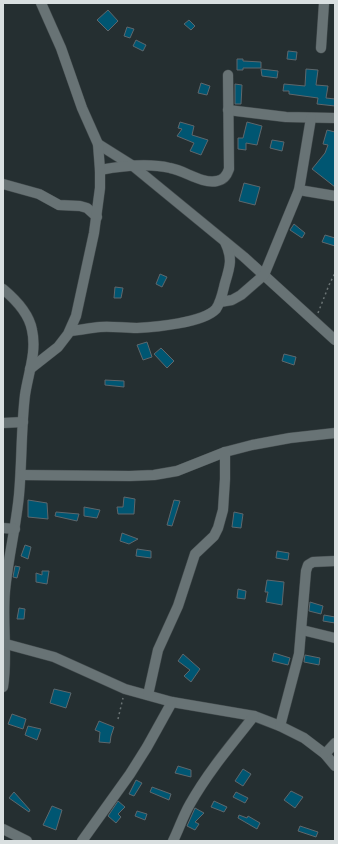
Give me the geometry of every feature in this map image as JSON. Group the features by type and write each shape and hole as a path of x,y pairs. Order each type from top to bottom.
{"street":[{"path":"30,370 58,347 70,331 76,316 97,217 100,188 98,144 82,108 61,48 41,3"},
{"path":"322,48 324,3"},
{"path":"100,170 133,166 169,167 207,181 218,181 226,176 229,169 228,75"},
{"path":"228,110 286,117 335,118"},
{"path":"220,302 232,300 241,295 264,276 299,190 312,118"},
{"path":"98,144 133,166 225,242 335,340"},
{"path":"3,184 39,194 59,205 80,206 87,208 97,217"},
{"path":"299,190 335,196"},
{"path":"70,331 101,327 137,328 164,325 188,321 205,316 215,310 220,302 230,261 230,252 225,242"},
{"path":"3,289 22,308 32,328 34,344 23,422 21,475 15,529 7,569 5,592 5,677 3,687"},
{"path":"3,423 23,422"},
{"path":"21,475 154,475 177,471 225,452 290,438 335,433"},
{"path":"148,695 158,650 178,606 193,558 200,547 214,536 218,528 223,502 225,452"},
{"path":"3,528 15,529"},
{"path":"280,726 299,654 306,571 308,565 313,562 335,561"},
{"path":"302,630 335,638"},
{"path":"6,644 54,657 125,689 172,702 254,716 280,726 304,738 325,754 335,766"},
{"path":"82,841 137,764 172,702"},
{"path":"173,841 199,788 254,716"},
{"path":"325,754 335,743"},
{"path":"3,829 27,841"}],"path":[{"path":"315,323 335,272"},
{"path":"118,719 125,689"}],"building":[{"path":"108,10 118,21 108,31 97,20"},
{"path":"189,20 195,26 191,30 184,24"},
{"path":"127,27 134,29 130,38 124,36"},
{"path":"136,40 146,45 143,51 133,46"},
{"path":"288,51 297,52 296,60 287,59"},
{"path":"237,59 243,59 243,61 261,62 261,68 243,68 243,70 237,70"},
{"path":"261,69 278,71 277,78 262,76"},
{"path":"306,69 318,70 316,85 328,86 326,98 335,99 335,106 317,104 318,98 289,94 289,91 283,91 284,84 305,86"},
{"path":"201,83 210,86 207,95 198,93"},
{"path":"235,84 242,85 241,104 235,104"},
{"path":"180,122 194,126 192,135 208,140 201,155 190,151 194,143 177,136 182,129 178,128"},
{"path":"247,122 262,126 257,145 246,143 246,150 238,149 238,138 243,138"},
{"path":"327,130 335,132 335,187 312,169 325,153 328,145 323,144"},
{"path":"272,140 284,142 282,151 270,148"},
{"path":"244,183 260,187 255,205 239,201"},
{"path":"294,224 305,233 302,238 290,230"},
{"path":"325,235 335,238 335,246 322,242"},
{"path":"160,274 167,277 162,287 156,284"},
{"path":"115,287 123,288 121,298 114,298"},
{"path":"147,342 152,357 143,360 137,345"},
{"path":"161,348 174,361 167,368 154,354"},
{"path":"284,354 296,357 294,365 282,361"},
{"path":"105,380 124,381 124,387 105,385"},
{"path":"124,497 135,499 134,514 118,514 117,507 123,507"},
{"path":"28,500 47,503 48,519 28,517"},
{"path":"174,500 180,501 172,526 167,525"},
{"path":"84,507 100,510 97,518 84,516"},
{"path":"56,512 79,514 77,521 55,516"},
{"path":"234,512 243,514 241,528 232,527"},
{"path":"122,533 138,539 129,544 120,541"},
{"path":"25,545 31,547 28,559 21,556"},
{"path":"137,549 151,551 151,558 136,556"},
{"path":"277,551 289,553 288,560 276,558"},
{"path":"15,566 20,567 17,578 13,577"},
{"path":"42,571 49,571 47,584 36,582 36,573 42,575"},
{"path":"267,580 284,582 282,605 266,602 268,592 265,592"},
{"path":"238,589 246,591 245,599 237,598"},
{"path":"310,602 323,606 321,614 309,611"},
{"path":"19,608 25,609 24,619 17,619"},
{"path":"324,615 335,617 335,623 323,621"},
{"path":"274,653 290,658 288,665 272,661"},
{"path":"183,654 200,669 191,682 184,676 190,670 178,661"},
{"path":"305,655 320,658 319,665 304,662"},
{"path":"54,689 71,693 66,708 50,703"},
{"path":"12,714 26,719 23,729 8,724"},
{"path":"99,721 114,727 110,743 99,742 100,732 95,730"},
{"path":"28,726 41,729 37,740 25,735"},
{"path":"178,766 191,770 191,777 175,773"},
{"path":"243,769 251,774 243,786 235,781"},
{"path":"136,780 142,783 134,796 129,794"},
{"path":"152,787 171,794 169,800 150,792"},
{"path":"291,791 303,797 295,808 284,800"},
{"path":"14,792 30,810 29,812 9,798"},
{"path":"236,792 248,798 245,803 233,797"},
{"path":"118,801 125,807 118,814 121,817 116,823 108,816"},
{"path":"214,801 227,807 224,812 211,807"},
{"path":"52,806 62,810 56,830 43,825"},
{"path":"195,808 204,813 195,822 199,824 195,830 187,826"},
{"path":"137,811 147,814 145,820 135,816"},
{"path":"239,815 247,818 248,816 260,823 257,829 238,818"},
{"path":"300,826 318,832 316,837 298,831"}]}
